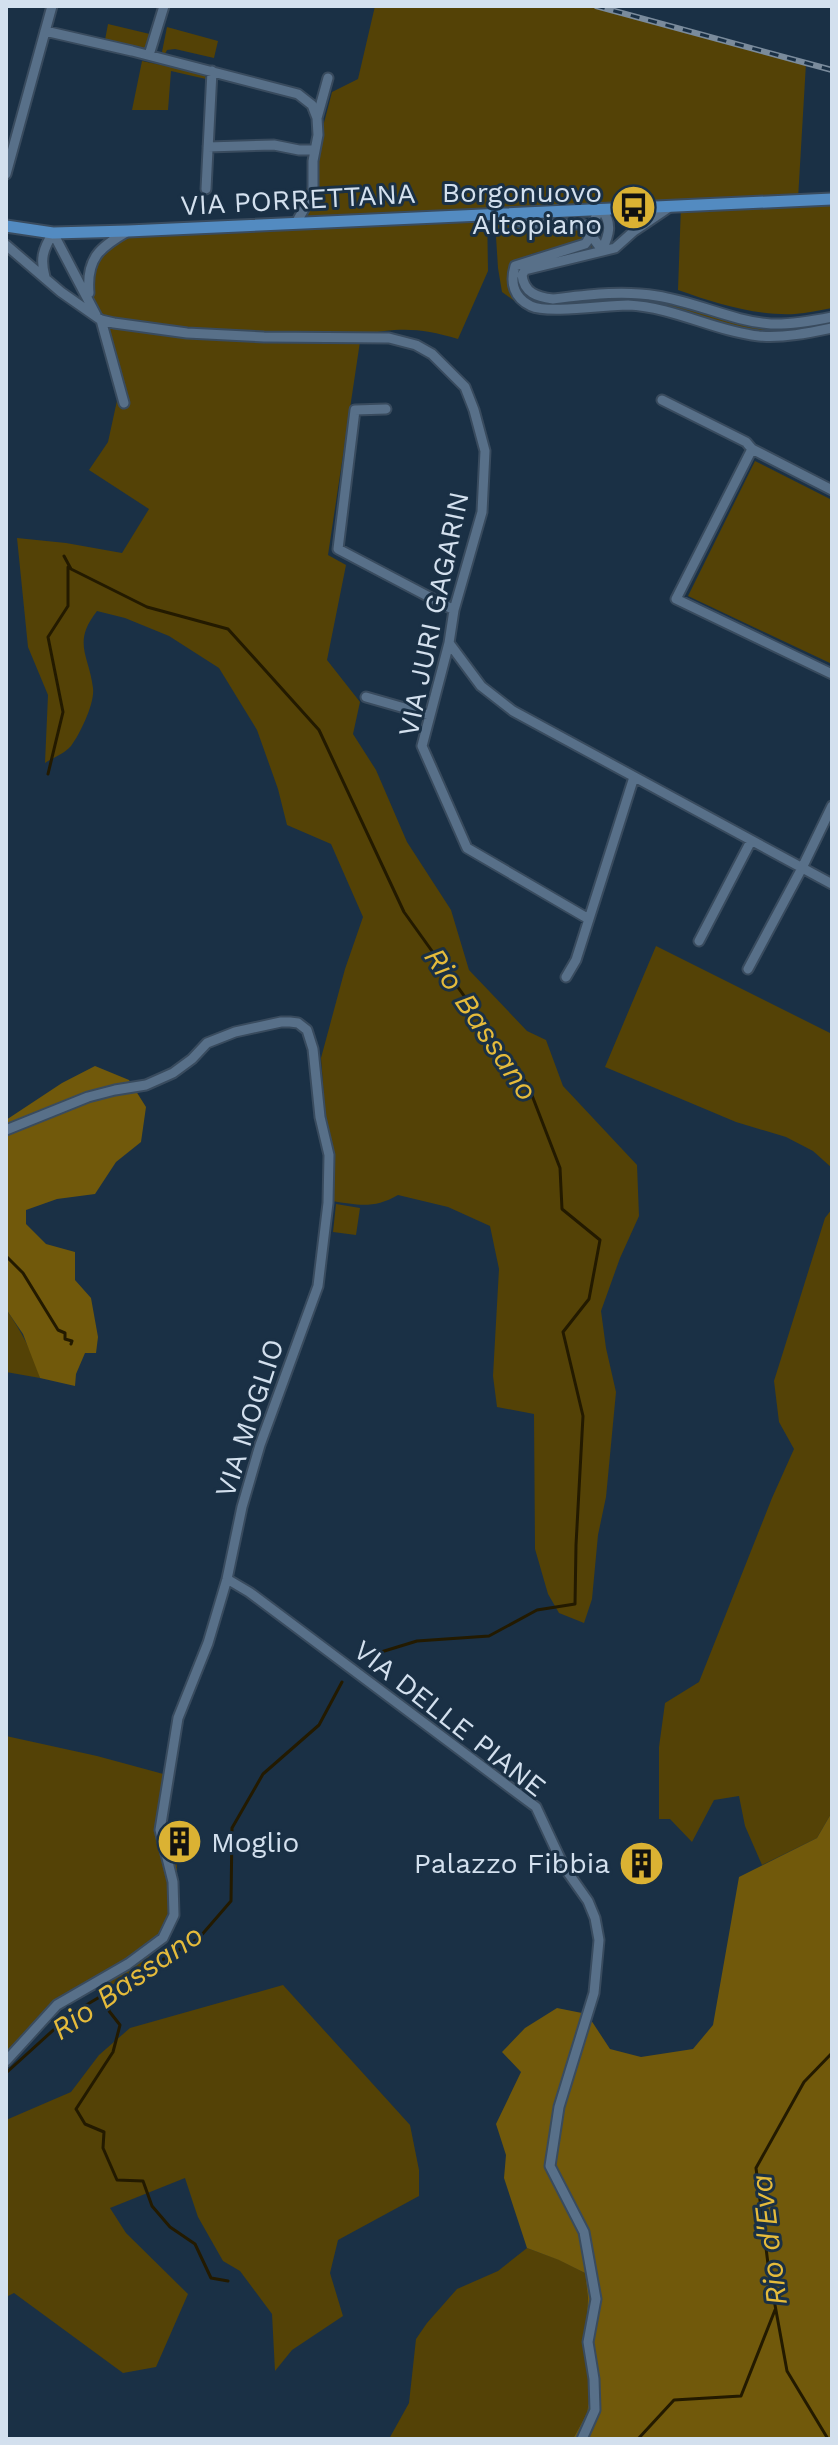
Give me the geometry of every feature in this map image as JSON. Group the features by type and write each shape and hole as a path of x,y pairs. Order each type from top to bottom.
{"main road":[{"name":"VIA PORRETTANA","path":"6,226 53,233 128,231 832,199"}],"street":[{"path":"6,174 52,6"},
{"path":"149,55 164,6"},
{"path":"45,31 298,94 312,105 318,135 313,193 296,223"},
{"path":"206,189 212,71"},
{"path":"317,118 328,78"},
{"path":"208,147 274,145 315,150"},
{"path":"671,206 615,248 525,270 523,283 529,292 542,298 629,293 656,296 770,324 832,317"},
{"path":"602,250 609,228 607,216 601,209 593,219 585,244 515,266 511,279 516,293 525,303 542,310 629,305 657,308 758,336 832,328"},
{"path":"497,214 525,224 582,224 602,250"},
{"path":"609,228 629,236"},
{"path":"89,300 89,272 93,260 105,245 128,231"},
{"path":"45,277 43,249 53,233 98,318 124,403"},
{"name":"VIA JURI GAGARIN","path":"6,245 61,292 98,318 159,331 187,333 389,338 416,345 432,354 465,387 485,451 482,512 454,610 449,643 422,746 467,848 587,918"},
{"path":"23,259 43,249"},
{"path":"662,400 832,490"},
{"path":"386,409 355,410 338,549 454,610"},
{"path":"752,449 676,599 832,674"},
{"path":"449,643 481,686 513,711 832,884"},
{"path":"366,697 429,715"},
{"path":"566,977 576,960 634,777"},
{"path":"748,969 832,806"},
{"path":"699,941 751,841"},
{"name":"VIA MOGLIO","path":"6,1130 88,1097 146,1085 173,1073 207,1043 235,1032 281,1022 298,1023 307,1030 313,1049 320,1117 329,1155 328,1203 318,1286 260,1445 208,1643 178,1718 160,1830 173,1882 174,1915 163,1938 128,1964 57,2005 6,2061"},
{"name":"VIA DELLE PIANE","path":"227,1579 536,1807 564,1867 588,1901 599,1940 594,1993 559,2107 550,2166 584,2232 596,2299 588,2342 595,2410 582,2439"}],"shaded area":[{"path":"375,6 601,6 806,63 798,199 832,199 832,308 795,314 765,313 721,304 678,290 681,205 487,210 488,271 458,339 410,330 361,335 328,555 346,565 327,660 360,702 353,734 376,770 407,842 451,910 469,970 527,1031 546,1040 563,1086 637,1165 639,1216 601,1311 616,1392 592,1599 584,1623 559,1613 548,1594 535,1549 534,1414 497,1407 493,1376 499,1269 490,1226 448,1207 398,1195 373,1204 332,1201 321,1058 345,969 363,917 331,844 287,825 257,730 219,668 169,636 125,618 97,611 89,622 84,649 93,688 89,710 71,746 45,763 48,695 28,647 17,538 122,553 149,509 89,470 108,442 118,396 93,304 91,271 98,254 120,233 298,222 332,92 358,79"},
{"path":"108,24 154,35 148,50 105,40"},
{"path":"167,27 218,41 214,58 175,49 167,50 165,54 162,52"},
{"path":"142,61 205,74 206,79 171,71 168,110 132,110"},
{"path":"497,220 534,229 579,228 584,229 586,237 569,247 537,253 519,261 509,279 510,288 520,305 502,292"},
{"path":"593,245 595,249 525,266 525,292 538,301 629,297 653,299 755,324 832,319 832,324 765,333 732,328 651,305 540,305 526,298 515,284 518,266"},
{"path":"755,461 832,500 832,664 688,596"},
{"path":"656,946 832,1034 832,1168 813,1151 786,1137 736,1122 605,1067"},
{"path":"95,1066 129,1080 146,1107 141,1142 116,1162 95,1194 57,1199 26,1210 26,1224 46,1244 75,1252 75,1280 91,1298 98,1337 96,1353 85,1353 76,1374 75,1386 40,1378 23,1334 6,1309 6,1120 62,1083"},
{"path":"336,1204 360,1208 356,1235 333,1232"},
{"path":"832,1209 832,1812 817,1838 762,1865 745,1826 739,1796 714,1800 692,1842 670,1819 659,1819 659,1747 665,1703 699,1682 794,1449 779,1422 774,1381 825,1218"},
{"path":"6,1309 26,1342 40,1378 6,1372"},
{"path":"6,1736 167,1775 162,1819 177,1863 177,1911 135,1977 58,2003 6,2055"},
{"path":"832,1812 832,2439 573,2439 587,2413 591,2387 585,2344 588,2298 585,2273 527,2248 504,2178 506,2155 496,2124 521,2072 502,2052 525,2028 557,2008 587,2014 610,2049 641,2057 693,2049 713,2025 739,1877 817,1838"},
{"path":"283,1985 410,2125 419,2170 419,2196 338,2240 330,2273 343,2316 292,2350 275,2371 272,2314 240,2271 223,2261 198,2217 185,2178 110,2208 126,2233 188,2294 156,2367 123,2373 14,2293 6,2297 6,2120 71,2092 99,2055 130,2028"},
{"path":"527,2248 585,2273 588,2298 585,2344 591,2387 587,2413 573,2439 389,2439 409,2403 416,2339 427,2323 457,2289 498,2271"}],"waterway":[{"name":"Rio Bassano","path":"64,556 71,569 147,607 228,629 319,730 404,912 528,1085 560,1168 562,1209 600,1240 589,1299 563,1332 583,1416 575,1604 537,1610 489,1636 417,1641 368,1656"},
{"path":"48,774 63,712 48,637 68,606 68,567"},
{"path":"6,1256 23,1273 58,1330 65,1333 65,1339 72,1341 71,1344"},
{"name":"Rio Bassano","path":"6,2073 71,2014 199,1938 231,1901 232,1828 263,1774 319,1725 342,1682"},
{"path":"111,1991 109,2011 120,2025 113,2052 76,2109 85,2124 104,2132 103,2148 117,2180 143,2181 152,2206 170,2227 195,2244 211,2278 228,2281"},
{"name":"Rio d'Eva","path":"828,2439 787,2371 769,2272 756,2168 804,2082 832,2053"},
{"path":"638,2439 674,2400 741,2396 775,2310"}],"railway":[{"path":"596,6 832,70"}],"place":[{"name":"Borgonuovo Altopiano","path":"633,208"},
{"name":"Moglio","path":"180,1842"},
{"name":"Palazzo Fibbia","path":"641,1863"}]}
